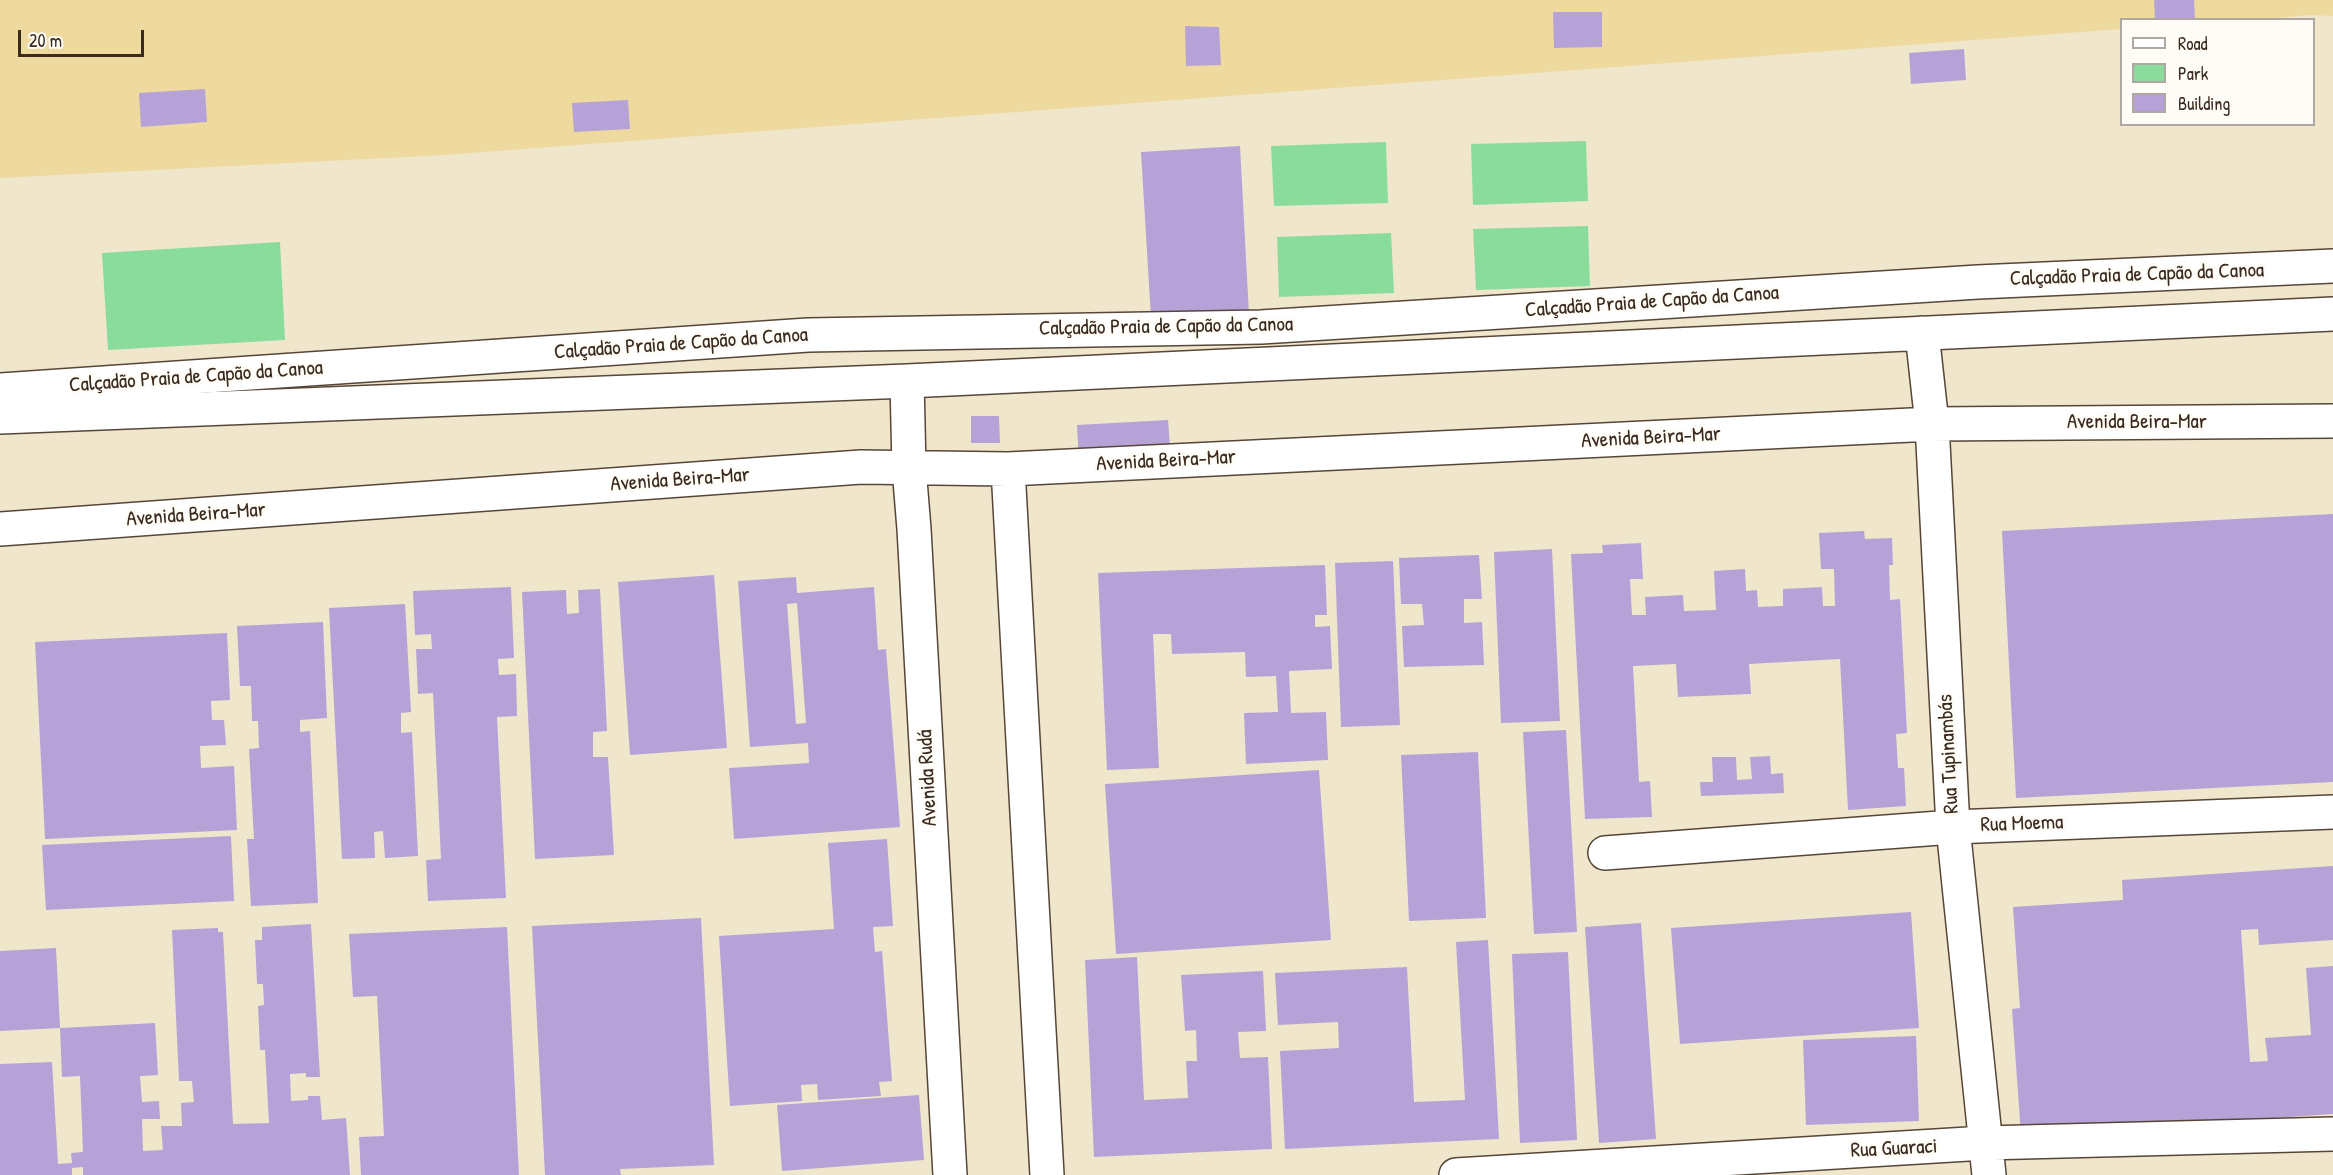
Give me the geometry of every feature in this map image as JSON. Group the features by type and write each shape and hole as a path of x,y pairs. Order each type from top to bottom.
{"main road":[{"name":"Calçadão Praia de Capão da Canoa","path":"0,390 808,335 1261,327 1978,282 2333,266"},
{"path":"0,417 907,381 2333,314"},
{"name":"Rua Tupinambás","path":"1922,333 1932,423 1953,827 1987,1159"},
{"name":"Avenida Rudá","path":"907,381 909,468 915,540 950,1175"},
{"name":"Avenida Beira-Mar","path":"0,529 861,467 1008,469 1932,423 2333,421"},
{"path":"1008,469 1047,1175"},
{"name":"Rua Moema","path":"1605,853 1953,827 2333,812"},
{"name":"Rua Guaraci","path":"1456,1175 1987,1159 2333,1134"}],"green space":[{"path":"1586,141 1588,201 1473,205 1471,144"},
{"path":"1386,142 1388,203 1274,206 1271,146"},
{"path":"1588,226 1590,286 1476,290 1473,229"},
{"path":"1391,233 1394,293 1279,297 1277,237"},
{"path":"280,242 285,340 108,350 102,253"}],"sand":[{"path":"0,0 2333,0 2333,16 2120,18 2120,29 444,155 0,178"}],"building":[{"path":"2154,0 2194,0 2195,18 2155,18"},
{"path":"1553,12 1602,12 1602,47 1554,48"},
{"path":"1185,26 1219,27 1221,65 1186,66"},
{"path":"1964,49 1966,80 1911,84 1909,53"},
{"path":"205,89 207,122 141,127 139,93"},
{"path":"628,100 630,129 574,132 572,103"},
{"path":"1240,146 1249,314 1151,318 1141,152"},
{"path":"971,416 999,416 1000,443 971,443"},
{"path":"1168,420 1171,460 1079,464 1077,425"},
{"path":"2333,514 2333,782 2016,798 2002,531"},
{"path":"1864,531 1865,539 1892,538 1893,565 1889,565 1890,600 1900,599 1907,733 1896,734 1898,768 1904,768 1906,806 1848,810 1840,659 1749,664 1751,694 1678,697 1676,664 1633,666 1639,782 1650,781 1652,817 1585,819 1571,554 1603,553 1602,545 1641,543 1643,579 1630,579 1632,615 1646,615 1645,597 1683,595 1684,611 1716,610 1714,571 1745,569 1746,591 1757,590 1758,607 1783,606 1783,589 1822,587 1823,606 1835,606 1834,569 1821,569 1819,533"},
{"path":"1552,549 1560,721 1501,723 1494,552"},
{"path":"1479,555 1482,599 1464,599 1464,623 1482,622 1484,665 1404,667 1402,626 1424,625 1422,604 1401,604 1399,558"},
{"path":"1393,561 1400,725 1341,727 1335,563"},
{"path":"1325,565 1327,615 1315,615 1315,627 1330,626 1332,669 1289,671 1291,713 1326,712 1328,760 1246,764 1244,713 1278,712 1276,676 1246,677 1245,652 1172,654 1171,634 1153,634 1159,768 1107,770 1098,573"},
{"path":"714,575 727,748 630,755 618,582"},
{"path":"796,577 797,593 874,587 878,650 886,649 900,827 734,839 729,768 809,763 808,743 750,747 738,581","holes":["797,603 806,723 796,724 787,604"]},
{"path":"511,587 514,658 498,659 499,675 516,674 517,716 497,717 506,898 428,901 426,860 441,859 433,693 418,694 416,649 432,649 431,634 415,635 413,591"},
{"path":"600,589 607,731 593,732 593,757 608,757 614,855 535,859 522,592 566,590 567,614 579,613 578,590"},
{"path":"405,604 411,712 401,713 401,733 412,732 418,856 385,858 383,831 374,832 375,858 342,859 329,608"},
{"path":"323,622 327,718 300,720 300,732 310,731 318,903 251,906 247,839 254,839 249,749 259,748 258,721 252,721 251,686 240,686 237,626"},
{"path":"227,633 230,700 211,701 212,720 224,720 226,745 200,746 201,768 234,766 237,830 45,839 35,642"},
{"path":"1566,730 1577,932 1534,934 1523,732"},
{"path":"1478,752 1486,918 1409,921 1401,755"},
{"path":"1770,756 1771,774 1783,773 1784,793 1701,796 1700,782 1713,782 1712,757 1736,757 1737,780 1752,779 1750,757"},
{"path":"1319,770 1331,940 1116,954 1105,784"},
{"path":"231,836 234,901 46,910 42,845"},
{"path":"887,839 893,926 873,927 875,952 882,951 892,1081 879,1082 881,1096 818,1100 817,1084 801,1085 802,1101 730,1106 719,936 834,929 828,843"},
{"path":"2333,866 2333,940 2259,945 2258,929 2241,930 2250,1062 2268,1061 2265,1038 2311,1035 2306,968 2333,966 2333,1114 2021,1135 2012,1009 2020,1008 2013,907 2123,900 2122,880"},
{"path":"1911,912 1919,1028 1680,1044 1671,928"},
{"path":"701,918 714,1165 620,1169 621,1175 545,1175 532,926"},
{"path":"1641,923 1656,1139 1599,1143 1585,927"},
{"path":"311,924 320,1077 306,1077 306,1073 290,1074 291,1101 308,1100 308,1096 320,1096 322,1120 346,1118 350,1175 83,1175 83,1167 72,1168 72,1175 0,1175 0,1064 52,1062 58,1164 72,1163 71,1153 83,1152 80,1076 62,1077 60,1028 155,1023 158,1075 140,1076 142,1102 159,1101 160,1119 142,1119 143,1151 163,1150 161,1126 182,1126 181,1103 194,1102 192,1081 179,1081 172,930 218,928 218,932 223,932 233,1124 269,1123 265,1050 260,1050 258,1006 264,1005 263,984 257,984 255,940 262,940 262,927"},
{"path":"507,927 519,1175 361,1175 359,1137 384,1136 377,996 353,997 349,934"},
{"path":"1488,940 1499,1139 1285,1149 1280,1051 1339,1048 1338,1022 1278,1025 1275,973 1407,967 1414,1102 1465,1100 1456,942"},
{"path":"56,948 60,1028 0,1031 0,951"},
{"path":"1568,952 1577,1140 1520,1143 1512,954"},
{"path":"1137,957 1144,1100 1188,1098 1186,1061 1197,1061 1196,1030 1185,1031 1181,975 1263,971 1266,1031 1238,1032 1240,1058 1268,1057 1272,1149 1094,1157 1085,960"},
{"path":"1916,1036 1919,1121 1806,1125 1803,1040"},
{"path":"919,1095 924,1160 782,1171 777,1105"}]}
